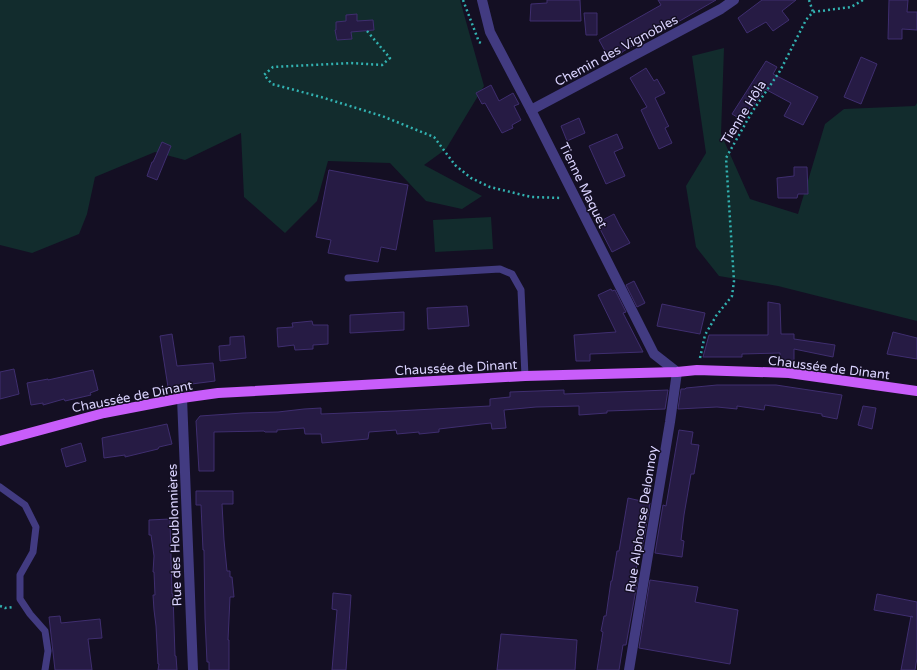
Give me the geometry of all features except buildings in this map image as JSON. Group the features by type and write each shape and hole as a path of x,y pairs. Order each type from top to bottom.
{"main road":[{"name":"Chaussée de Dinant","path":"0,441 104,413 182,398 218,393 525,376 677,372 698,370 789,373 917,391"}],"street":[{"name":"Tienne Maquet","path":"482,0 490,32 532,110 654,354 677,372"},
{"name":"Chemin des Vignobles","path":"532,110 721,9 734,0"},
{"name":"Rue Alphonse Delonnoy","path":"629,670 677,372"},
{"name":"Rue des Houblonnières","path":"182,398 193,670"}],"lane":[{"path":"348,278 500,269 512,274 520,290 525,376"},
{"path":"0,487 25,505 36,527 33,552 20,575 20,599 30,614 45,631 48,651 44,670"}],"path":[{"path":"809,0 813,12 851,7 863,0"},
{"name":"Tienne Hôla","path":"698,370 705,335 716,316 732,296 734,281 726,158 752,112 780,72 806,20 813,12"},
{"path":"367,30 390,58 382,65 351,63 273,67 264,75 272,84 321,97 382,116 434,137 455,165 471,178 490,187 531,197 576,199"}],"green space":[{"path":"0,0 460,0 484,86 446,149 424,165 482,196 462,209 426,201 390,163 328,161 317,201 285,233 244,197 241,133 185,160 155,152 95,177 87,214 79,234 32,253 0,245"},
{"path":"724,48 721,134 750,199 798,214 825,124 844,109 915,106 917,103 917,321 778,286 719,276 696,247 686,186 706,153 692,56"},
{"path":"491,217 493,249 435,252 433,220"}]}
